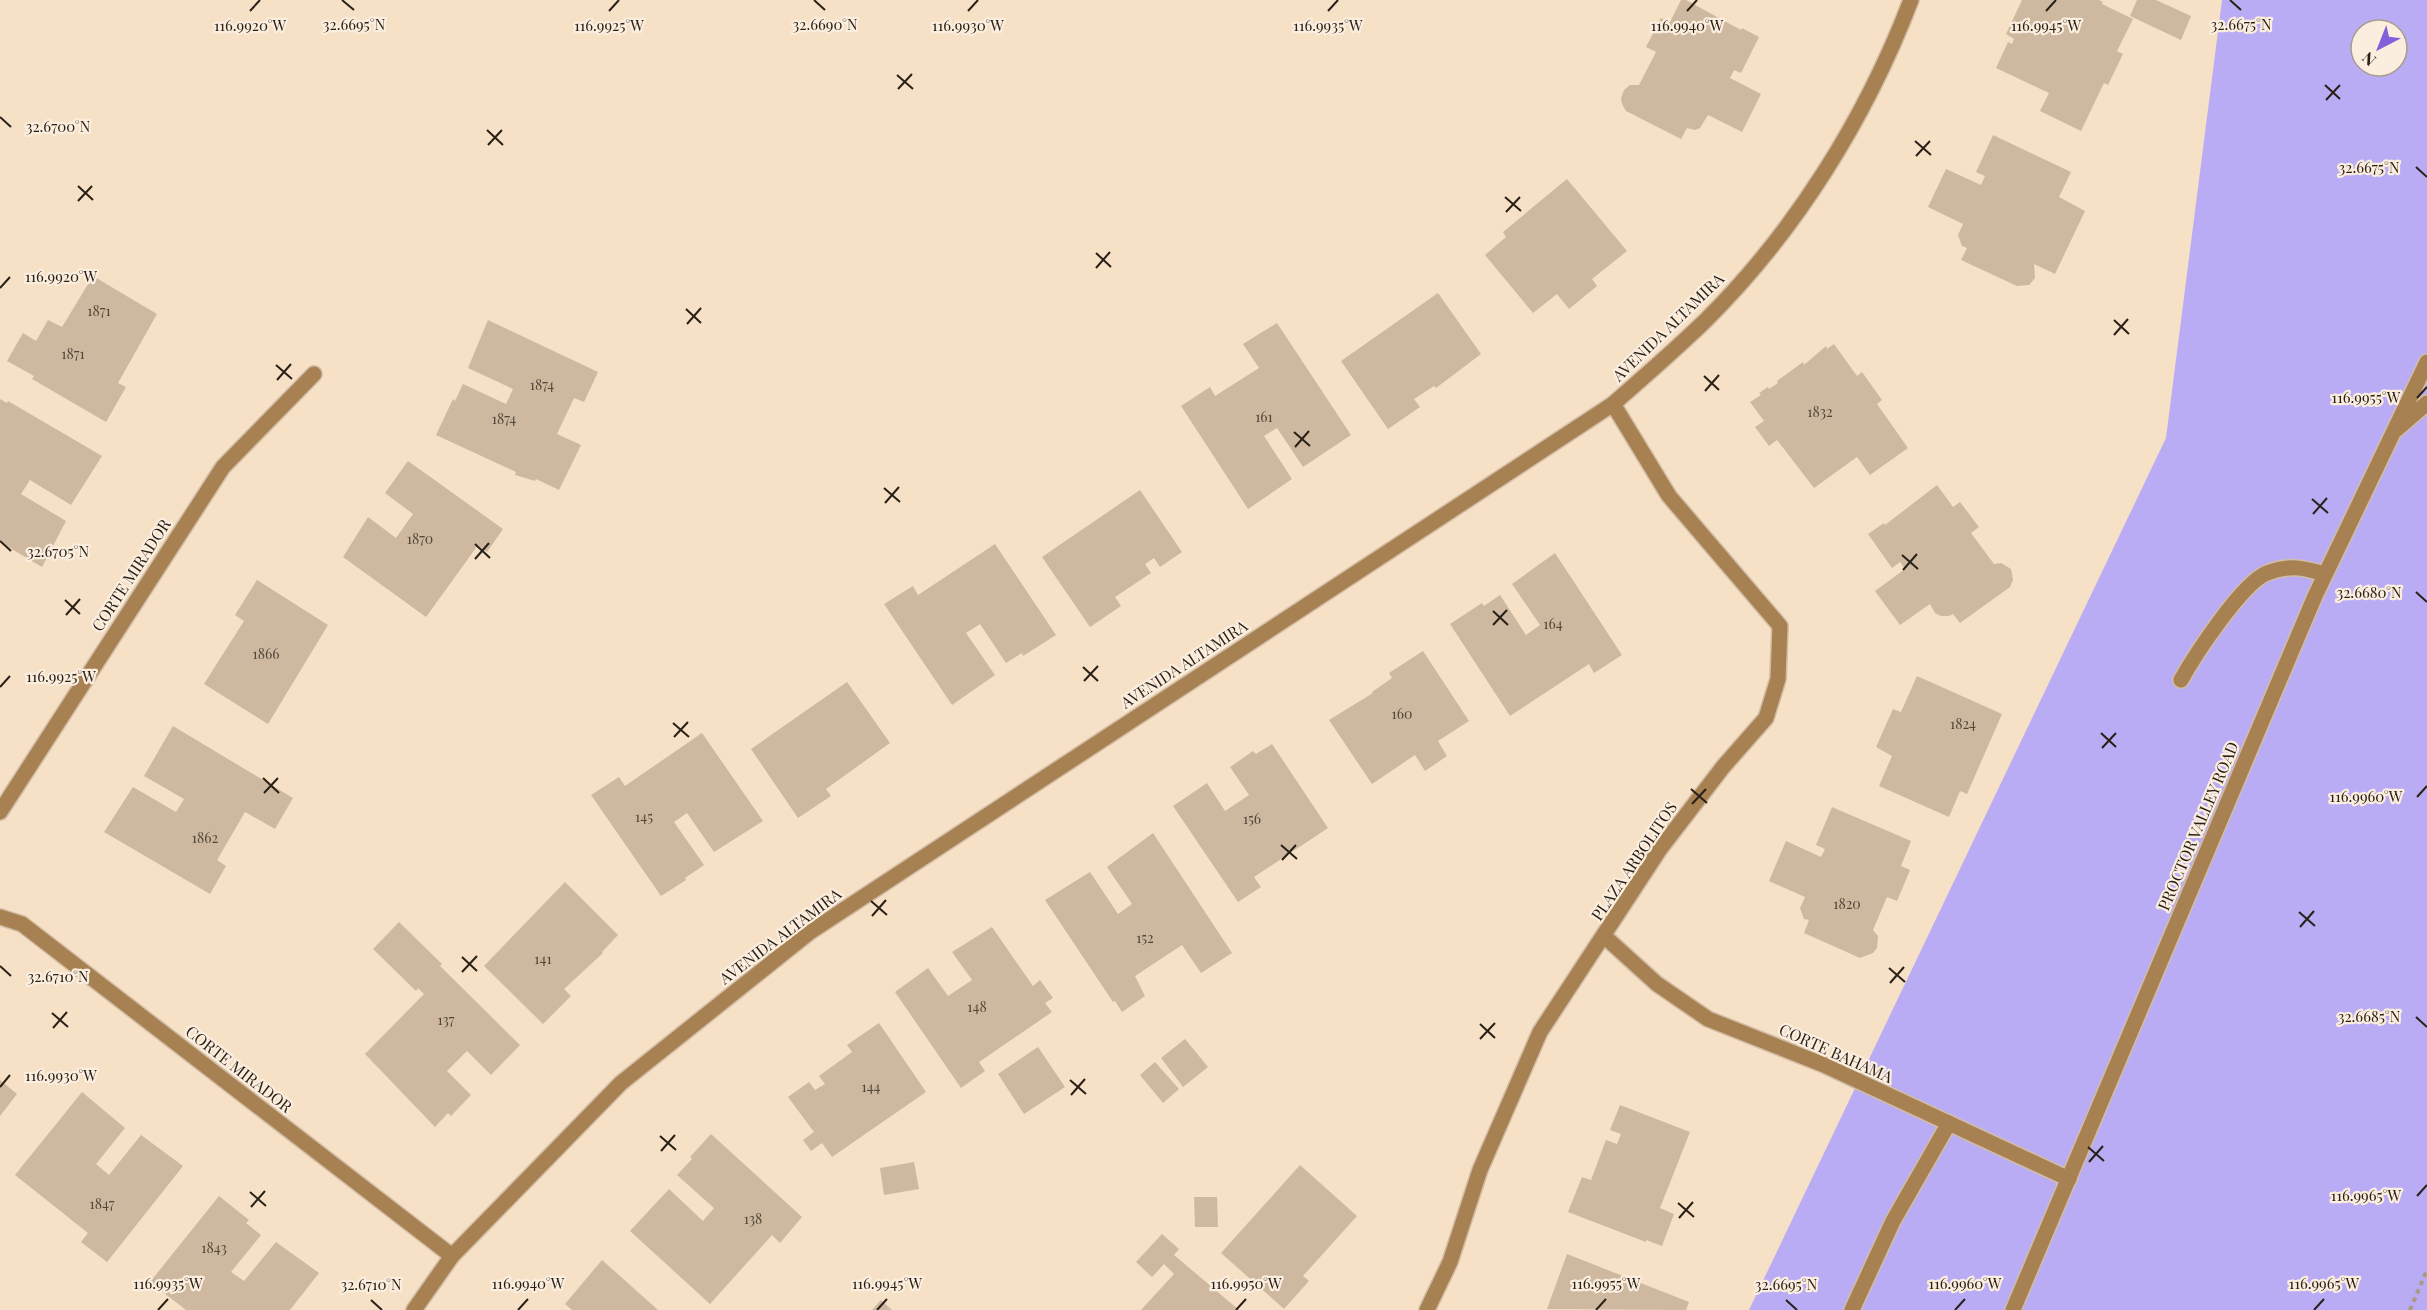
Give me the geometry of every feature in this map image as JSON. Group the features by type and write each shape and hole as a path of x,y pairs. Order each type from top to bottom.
{"street":[{"name":"AVENIDA ALTAMIRA","path":"414,1310 452,1256 621,1083 810,932 1613,404 1661,363 1706,320 1749,273 1788,224 1824,172 1863,106 1897,38 1911,0"},
{"name":"PROCTOR VALLEY ROAD","path":"2013,1310 2325,574 2427,362"},
{"name":"CORTE MIRADOR","path":"0,812 223,466 314,374"},
{"path":"2393,432 2427,403"},
{"name":"PLAZA ARBOLITOS","path":"1427,1310 1450,1262 1480,1170 1540,1032 1660,849 1723,767 1767,718 1778,679 1780,626 1669,496 1613,404"},
{"path":"2181,680 2195,654 2252,582 2267,573 2298,566 2325,574"},
{"name":"CORTE MIRADOR","path":"0,917 22,924 452,1256"},
{"name":"CORTE BAHAMA","path":"1604,936 1658,984 1708,1019 1824,1065 2069,1179"},
{"path":"1852,1310 1893,1221 1948,1123"}],"path":[{"path":"2410,1310 2427,1270"}],"shaded area":[{"path":"2222,0 2427,0 2427,1310 1749,1310 2166,438"}],"building":[{"path":"1681,0 1686,0 1741,30 1742,28 1759,37 1741,73 1734,70 1730,78 1761,94 1742,132 1708,115 1700,128 1695,130 1687,128 1681,139 1626,111 1622,104 1621,98 1624,90 1630,85 1639,85 1656,52 1646,47 1661,18 1670,22"},
{"path":"2022,0 2099,0 2103,2 2102,4 2133,19 2117,51 2123,54 2108,85 2104,83 2081,131 2040,111 2049,93 1996,68 2008,42 2012,44 2014,39 2006,34"},
{"path":"2137,0 2156,0 2191,16 2181,40 2130,16"},
{"path":"1993,135 2071,172 2059,197 2085,211 2055,274 2034,264 2035,278 2029,285 2017,286 1961,260 1967,248 1962,246 1958,235 1963,224 1928,207 1946,169 1981,185 1985,176 1976,172"},
{"path":"1567,179 1627,251 1592,279 1597,286 1569,309 1557,294 1533,313 1485,255 1506,237 1503,232"},
{"path":"93,276 157,314 118,383 126,387 106,422 32,379 34,376 7,361 23,333 36,341 48,320 62,327"},
{"path":"1438,293 1481,354 1436,388 1434,386 1414,399 1420,407 1388,429 1341,361"},
{"path":"488,320 598,372 584,402 574,398 557,434 581,445 559,490 536,479 535,481 515,475 516,472 436,435 453,399 455,401 463,384 506,404 513,389 468,368"},
{"path":"1277,323 1351,435 1303,467 1277,428 1264,436 1292,479 1248,509 1181,406 1210,387 1215,396 1259,368 1243,344"},
{"path":"1834,344 1857,376 1862,372 1882,400 1877,404 1908,448 1870,475 1857,457 1814,488 1777,440 1769,446 1755,427 1764,421 1750,402 1803,362 1804,365 1826,346 1827,349"},
{"path":"0,399 7,403 8,401 102,456 71,505 30,480 21,494 66,521 42,567 0,542"},
{"path":"408,461 503,529 487,552 478,545 426,617 343,557 368,517 396,538 413,514 385,493"},
{"path":"1937,485 1953,507 1960,502 1979,527 1971,533 1994,564 2001,563 2011,569 2013,580 2010,587 1960,623 1953,614 1941,616 1935,613 1930,604 1900,625 1875,591 1905,569 1900,562 1892,568 1868,534 1884,523 1885,525"},
{"path":"1140,490 1182,552 1160,567 1154,558 1145,564 1151,573 1115,597 1121,606 1090,627 1042,557"},
{"path":"995,544 1056,635 1023,656 1022,653 1006,663 980,624 966,633 995,675 952,705 884,604 913,586 918,595"},
{"path":"1555,553 1622,655 1594,673 1589,664 1510,716 1450,624 1482,603 1484,606 1500,595 1526,635 1540,625 1512,584"},
{"path":"257,580 328,625 268,724 204,684 244,621 235,615"},
{"path":"1423,651 1469,721 1438,741 1447,756 1425,771 1415,755 1372,784 1329,720 1373,693 1392,678 1389,673"},
{"path":"1917,676 2002,714 1967,794 1960,791 1949,817 1879,786 1892,756 1876,747 1893,709 1901,712"},
{"path":"847,682 890,743 826,789 831,796 798,818 751,749"},
{"path":"173,726 293,798 275,829 245,812 217,860 226,866 210,894 104,832 133,787 176,812 184,799 144,776"},
{"path":"702,733 763,821 714,852 687,813 674,822 704,865 661,896 591,795 619,777 625,786"},
{"path":"1272,744 1328,828 1254,877 1261,887 1238,902 1173,806 1207,783 1225,811 1249,795 1230,767 1253,751 1256,754"},
{"path":"1832,807 1911,841 1901,866 1910,870 1897,901 1887,897 1873,930 1878,936 1877,948 1873,953 1860,958 1804,933 1809,920 1804,919 1800,908 1805,897 1769,881 1786,841 1821,857 1825,849 1816,845"},
{"path":"1153,833 1232,953 1201,973 1182,945 1135,976 1145,996 1122,1012 1045,900 1090,872 1118,914 1132,904 1107,867"},
{"path":"565,882 618,935 603,953 564,989 571,996 543,1024 484,966"},
{"path":"399,922 520,1045 491,1075 467,1051 447,1071 471,1095 451,1116 448,1113 435,1127 365,1054 424,994 418,988 416,991 373,949"},
{"path":"992,927 1033,986 1040,980 1053,998 1045,1003 1052,1012 979,1062 985,1071 961,1088 895,992 928,968 948,996 972,980 952,952"},
{"path":"879,1023 926,1092 832,1157 822,1143 811,1151 803,1140 814,1132 788,1097 809,1082 815,1090 825,1084 819,1076 852,1052 847,1045"},
{"path":"1185,1039 1208,1067 1183,1087 1161,1058"},
{"path":"1038,1047 1065,1087 1024,1114 998,1074"},
{"path":"1155,1062 1179,1089 1163,1103 1140,1075"},
{"path":"0,1080 17,1094 0,1116"},
{"path":"82,1092 125,1128 96,1164 109,1175 141,1135 183,1166 107,1262 81,1242 88,1233 15,1175"},
{"path":"1620,1105 1690,1132 1660,1208 1674,1214 1662,1246 1568,1212 1582,1177 1591,1180 1606,1140 1617,1144 1621,1134 1610,1130"},
{"path":"711,1134 802,1217 780,1243 772,1235 710,1304 630,1231 669,1189 703,1221 714,1208 677,1175"},
{"path":"914,1162 919,1189 884,1195 880,1168"},
{"path":"1300,1165 1357,1216 1303,1276 1309,1281 1284,1309 1221,1253"},
{"path":"219,1196 249,1220 246,1223 261,1235 231,1272 244,1281 276,1242 319,1273 290,1310 186,1310 150,1282"},
{"path":"1194,1197 1217,1197 1218,1227 1195,1227"},
{"path":"1162,1234 1179,1249 1174,1255 1239,1310 1141,1310 1174,1274 1164,1264 1152,1277 1136,1262"},
{"path":"1567,1254 1689,1302 1686,1310 1547,1309"},
{"path":"602,1260 658,1310 572,1310 565,1304"},
{"path":"881,1300 892,1310 872,1310"}]}
